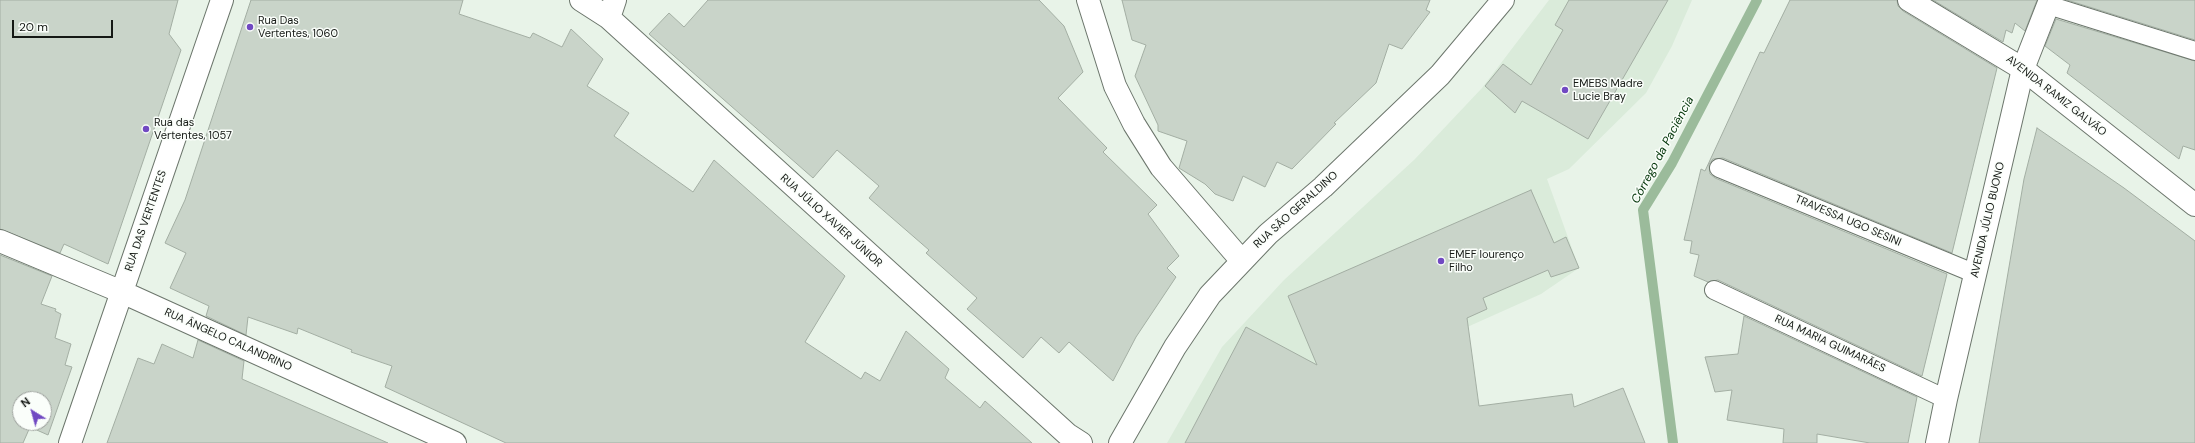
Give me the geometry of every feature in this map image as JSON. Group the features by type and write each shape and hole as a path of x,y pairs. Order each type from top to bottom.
{"street":[{"name":"RUA DAS VERTENTES","path":"70,443 222,0"},
{"name":"RUA JÚLIO XAVIER JÚNIOR","path":"581,0 612,9 1055,424 1081,443"},
{"path":"1088,0 1115,86 1134,124 1161,167 1241,260"},
{"name":"RUA SÃO GERALDINO","path":"1120,443 1175,347 1210,295 1241,260 1268,234 1323,187 1440,75 1503,0"},
{"name":"AVENIDA RAMIZ GALVÃO","path":"1909,0 2023,69 2195,205"},
{"name":"AVENIDA JÚLIO BUONO","path":"1937,443 1946,398 2023,69 2049,2"},
{"name":"RUA ÂNGELO CALANDRINO","path":"0,241 122,292 455,443"}],"lane":[{"path":"2049,2 2195,51"},
{"name":"TRAVESSA UGO SESINI","path":"1719,168 1976,274"},
{"name":"RUA MARIA GUIMARÃES","path":"1714,290 1946,398"}],"shaded area":[{"name":"EMEF lourenço Filho","path":"1549,0 1692,0 1672,46 1646,93 1569,169 1547,179 1579,268 1541,294 1304,400 1281,443 1167,443 1222,347 1284,280 1415,159 1482,88"}],"building":[{"path":"0,0 178,0 169,34 181,50 108,264 64,244 60,253 0,229"},
{"path":"251,0 463,0 459,14 530,38 533,33 562,47 571,29 603,59 587,86 629,113 614,136 693,192 714,160 845,276 805,342 861,379 865,372 880,381 906,331 949,369 945,378 980,408 985,401 1032,443 506,443 385,387 392,366 351,352 352,350 298,328 297,334 248,317 246,335 206,316 209,306 170,288 186,253 165,243 185,200"},
{"path":"708,0 1039,0 1064,26 1083,72 1058,98 1107,148 1103,152 1157,205 1148,214 1179,256 1167,268 1176,277 1136,337 1113,381 1069,342 1059,353 1041,337 1023,358 967,309 977,298 926,253 929,250 869,198 879,186 837,150 813,178 649,34 669,13 684,27"},
{"path":"1122,0 1430,0 1426,10 1430,12 1402,49 1389,44 1376,83 1334,123 1336,124 1292,169 1277,162 1265,187 1243,176 1233,201 1215,194 1205,184 1179,168 1187,141 1158,131 1158,125 1135,76 1146,45 1132,40"},
{"path":"1569,0 1668,0 1588,139 1522,101 1515,113 1485,86 1503,64 1531,85 1563,30 1555,25"},
{"path":"1790,0 1897,0 1898,6 1903,11 1997,68 1952,253 1723,158 1713,159 1709,164 1710,174 1715,178 1947,274 1922,376 1718,280 1708,282 1694,276 1699,255 1690,253 1692,241 1684,240 1701,169 1705,171 1760,52 1764,53"},
{"path":"1933,0 2037,0 2025,31 2015,23 2012,33 2006,30 2003,42"},
{"path":"2067,0 2195,0 2195,40"},
{"path":"2056,19 2195,61 2195,150 2183,146 2179,159 2067,73 2070,65 2045,46"},
{"path":"2037,128 2124,188 2195,241 2195,443 1979,443 2024,179"},
{"path":"1531,190 1554,243 1566,237 1579,268 1551,277 1548,270 1483,298 1487,309 1467,318 1479,406 1572,394 1574,407 1623,388 1645,443 1185,443 1246,327 1317,365 1288,296"},
{"path":"0,255 52,276 41,304 56,309 55,311 61,314 55,338 71,344 65,365 72,367 52,424 52,391 12,391 12,431 28,431 23,443 0,443"},
{"path":"1744,316 1917,397 1908,443 1870,443 1817,434 1817,443 1783,443 1784,429 1727,420 1732,390 1715,392 1705,357 1738,354"},
{"path":"198,340 244,361 242,379 388,443 107,443 138,358 154,364 162,344 193,358"},
{"path":"39,431 49,431 48,435"}],"waterway":[{"name":"Córrego da Paciência","path":"1673,443 1643,210 1672,163 1757,0"}],"place":[{"name":"Rua Das Vertentes, 1060","path":"250,27"},
{"name":"EMEBS Madre Lucie Bray","path":"1565,90"},
{"name":"Rua das Vertentes, 1057","path":"146,129"},
{"name":"EMEF lourenço Filho","path":"1441,261"}]}
